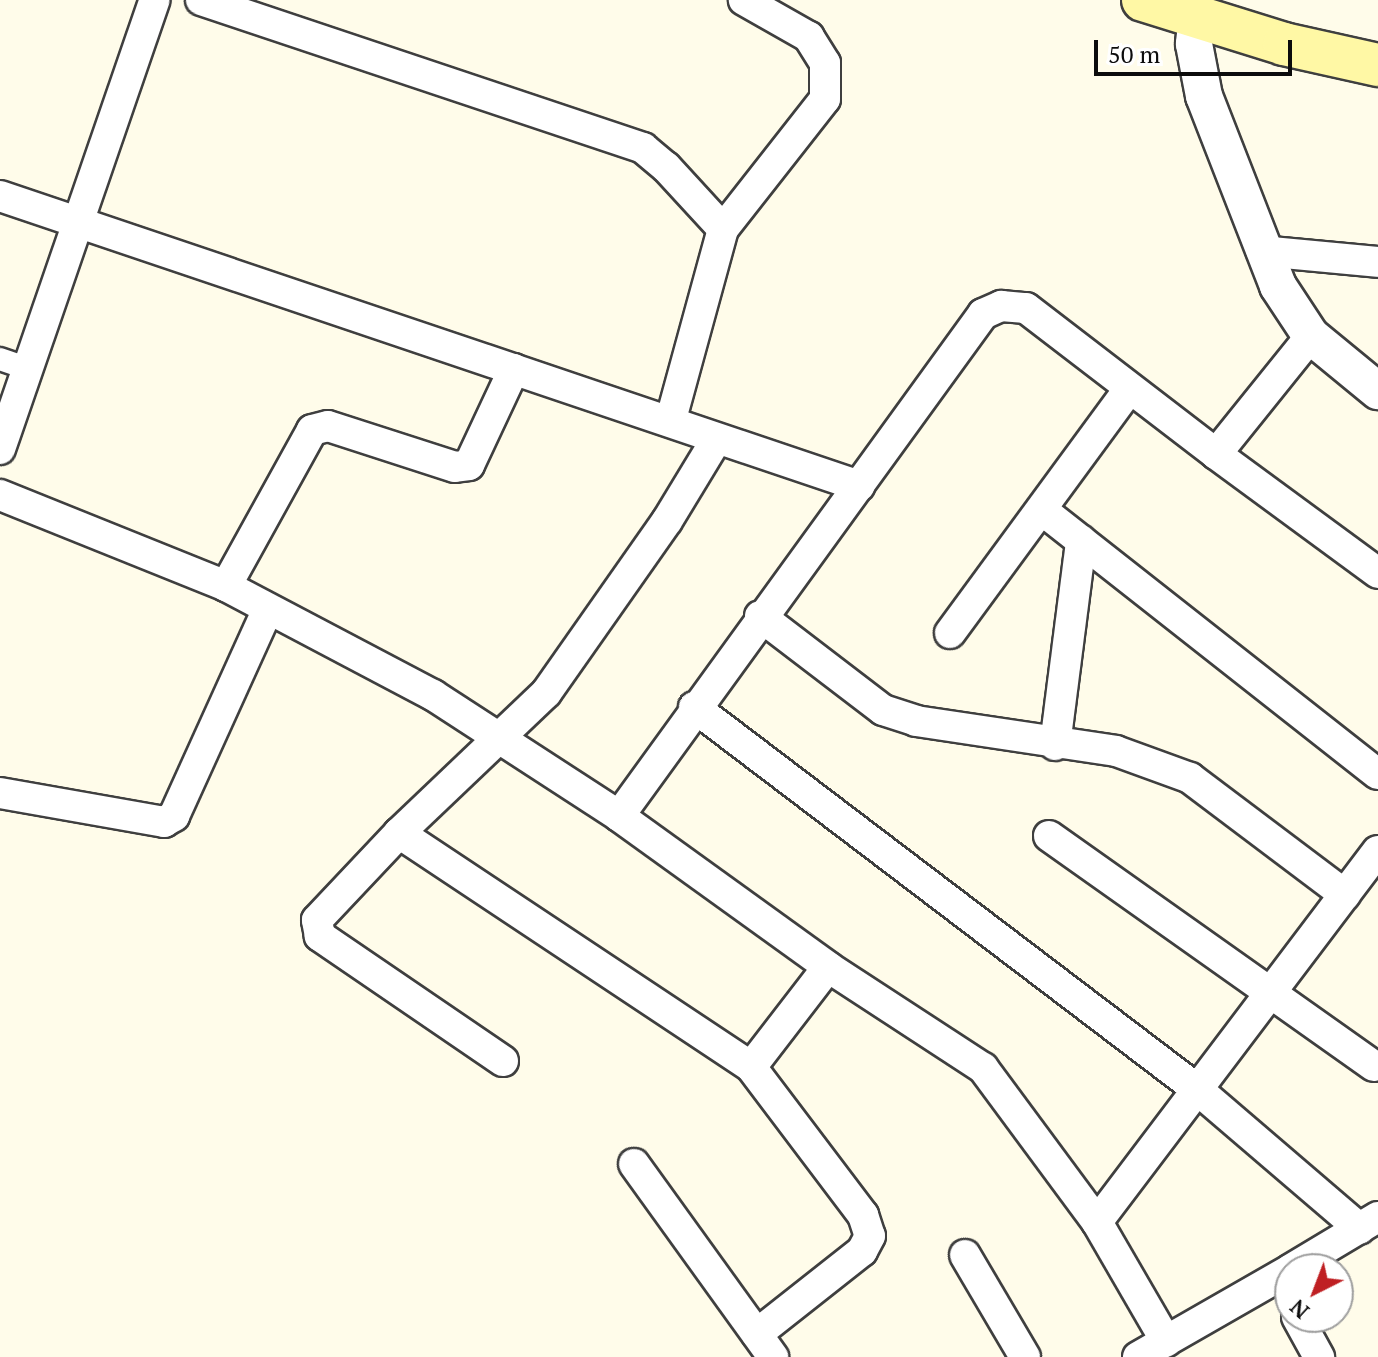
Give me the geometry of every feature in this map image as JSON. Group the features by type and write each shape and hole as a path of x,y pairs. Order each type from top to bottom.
{"main road":[{"path":"1143,0 1199,9 1378,65"}],"street":[{"path":"0,449 76,221 155,0"},
{"path":"201,0 643,148 723,229"},
{"path":"671,419 723,229 825,99 825,63 809,37 744,0"},
{"path":"1199,9 1194,44 1204,96 1262,251 1311,336 1378,391"},
{"path":"0,196 671,419 716,440 859,486"},
{"path":"1262,251 1378,262"},
{"path":"619,816 694,707 983,314 1001,306 1026,308 1129,389 1378,573"},
{"path":"1216,454 1311,336"},
{"path":"0,359 29,369"},
{"path":"226,586 312,430 328,426 455,467 469,465 514,369"},
{"path":"950,633 1129,389"},
{"path":"503,1061 320,936 317,920 399,833 546,693 609,608 716,440"},
{"path":"0,495 226,586 502,737 619,816 828,967 983,1068 1097,1222 1166,1341"},
{"path":"1042,510 1378,774"},
{"path":"1055,745 1081,541"},
{"path":"0,793 164,822 174,816 268,609"},
{"path":"760,616 883,710 916,721 1055,745 1116,751 1190,778 1345,895"},
{"path":"694,707 1369,1223 1326,1253"},
{"path":"399,833 751,1067 863,1215 870,1236 862,1251 765,1345 634,1164"},
{"path":"1049,836 1374,1066"},
{"path":"1097,1222 1378,851"},
{"path":"751,1067 828,967"},
{"path":"965,1255 1025,1357"},
{"path":"1138,1357 1274,1287"},
{"path":"1306,1333 1319,1357"}]}
